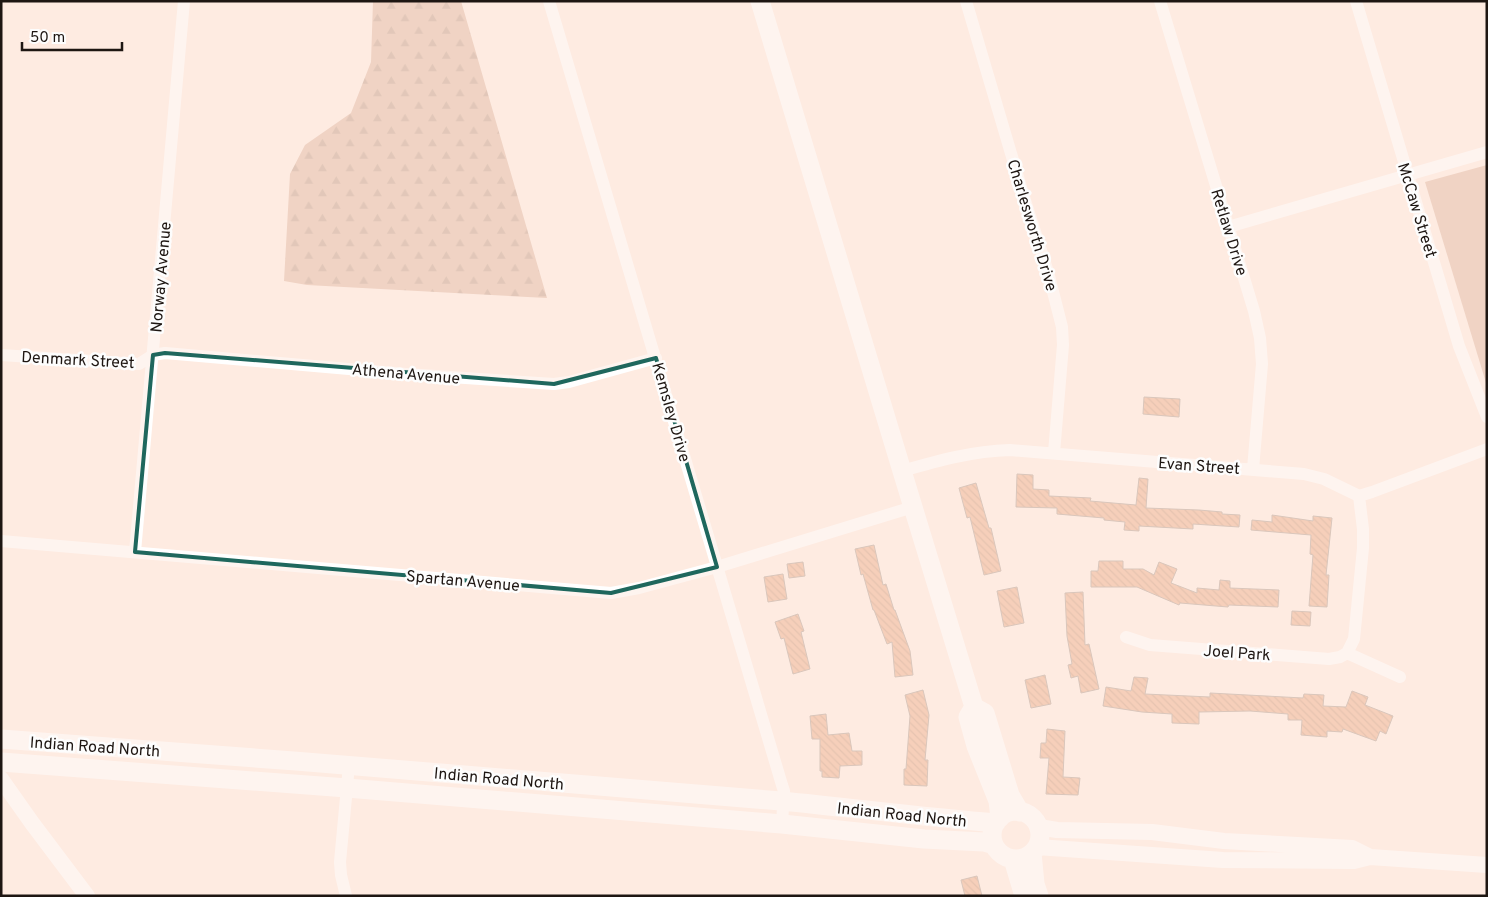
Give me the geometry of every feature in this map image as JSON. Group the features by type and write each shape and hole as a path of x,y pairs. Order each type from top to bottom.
{"main road":[{"path":"760,1 974,707 985,713 1010,795 1020,812 1032,817 1039,827 1040,837 1035,850 1035,884 1039,896"},
{"path":"974,707 968,716 976,746 998,801 998,820 993,831 994,845"},
{"name":"Indian Road North","path":"1,739 349,765 783,802 959,820 998,820 1010,812 1020,812"},
{"name":"Indian Road North","path":"1,762 347,788 782,824 924,839 984,842 994,845 1004,856 1013,859"},
{"path":"1024,896 1013,859 1027,857 1035,850"}],"street":[{"name":"Norway Avenue","path":"135,552 184,1"},
{"name":"Kemsley Drive","path":"548,1 782,785 782,824"},
{"name":"Charlesworth Drive","path":"966,1 1048,272 1062,327 1063,345 1054,453"},
{"name":"Retlaw Drive","path":"1160,1 1254,310 1261,344 1262,364 1253,469"},
{"name":"McCaw Street","path":"1356,1 1460,346 1487,417"},
{"path":"1228,227 1487,152"},
{"name":"Athena Avenue","path":"153,355 165,353 406,374 554,384 570,382 656,358"},
{"name":"Denmark Street","path":"1,354 139,364 153,355"},
{"path":"1400,677 1347,653 1354,639 1362,548 1363,529 1359,496 1487,449"},
{"name":"Evan Street","path":"902,471 946,458 984,451 1010,450 1304,474 1315,476 1359,496"},
{"name":"Spartan Avenue","path":"1,541 611,593 639,588 913,508"},
{"name":"Joel Park","path":"1126,637 1150,645 1329,658 1340,657 1347,653"},
{"path":"346,896 340,862 349,765"},
{"path":"1,779 87,896"},
{"path":"1039,827 1058,830 1152,832 1224,841 1352,848 1370,856 1487,865"},
{"path":"1035,850 1254,861 1354,861 1370,856"}],"highlighted area":[{"path":"165,353 554,384 656,358 717,567 611,593 135,552 153,355"}],"green space":[{"path":"373,1 461,1 547,298 307,285 284,281 290,174 305,145 351,113 371,62"},
{"path":"1487,165 1487,386 1425,182"}],"building":[{"path":"1144,397 1180,399 1179,417 1143,414"},
{"path":"1017,474 1033,475 1033,489 1049,490 1049,496 1091,498 1090,501 1136,505 1139,478 1148,479 1146,508 1199,510 1240,515 1239,527 1193,524 1193,529 1139,526 1139,531 1124,530 1125,522 1104,520 1104,518 1057,514 1057,508 1016,507"},
{"path":"976,483 989,528 991,528 1001,571 984,575 970,517 967,518 959,488"},
{"path":"1272,515 1313,521 1313,516 1332,518 1326,575 1329,575 1327,607 1309,606 1313,555 1310,554 1311,535 1251,530 1252,520 1272,522"},
{"path":"874,545 883,585 886,584 910,651 913,675 895,677 892,642 887,644 873,610 863,574 861,575 855,549"},
{"path":"1099,561 1123,561 1123,569 1143,569 1154,575 1159,562 1177,569 1171,583 1197,593 1197,588 1219,590 1220,580 1230,581 1230,588 1279,590 1278,607 1229,605 1228,607 1180,603 1179,605 1137,587 1091,587 1091,571 1098,571"},
{"path":"803,562 805,576 789,578 787,564"},
{"path":"783,574 787,599 768,602 764,577"},
{"path":"1017,587 1024,623 1004,627 997,591"},
{"path":"1083,592 1085,645 1089,644 1099,689 1081,693 1078,676 1071,678 1068,665 1072,664 1067,636 1065,593"},
{"path":"1292,611 1311,612 1310,626 1291,625"},
{"path":"798,614 804,631 801,632 810,669 793,674 784,638 781,639 775,622"},
{"path":"1045,675 1051,704 1031,708 1025,680"},
{"path":"1134,677 1148,678 1145,694 1210,697 1210,693 1303,698 1304,694 1324,695 1323,706 1346,707 1352,691 1368,697 1365,705 1393,716 1386,734 1380,731 1376,741 1343,729 1342,732 1327,731 1327,737 1301,735 1302,720 1288,720 1288,714 1250,711 1199,712 1199,724 1172,723 1172,714 1103,706 1106,687 1131,691"},
{"path":"923,690 929,715 925,760 928,760 927,786 904,785 910,716 905,695"},
{"path":"826,714 828,735 849,733 852,751 862,751 862,765 840,766 839,778 822,777 822,771 820,771 820,739 812,739 810,716"},
{"path":"1047,729 1065,731 1063,777 1080,778 1078,795 1046,794 1049,758 1040,758 1041,743 1046,743"},
{"path":"977,876 982,896 965,896 961,880"}]}
